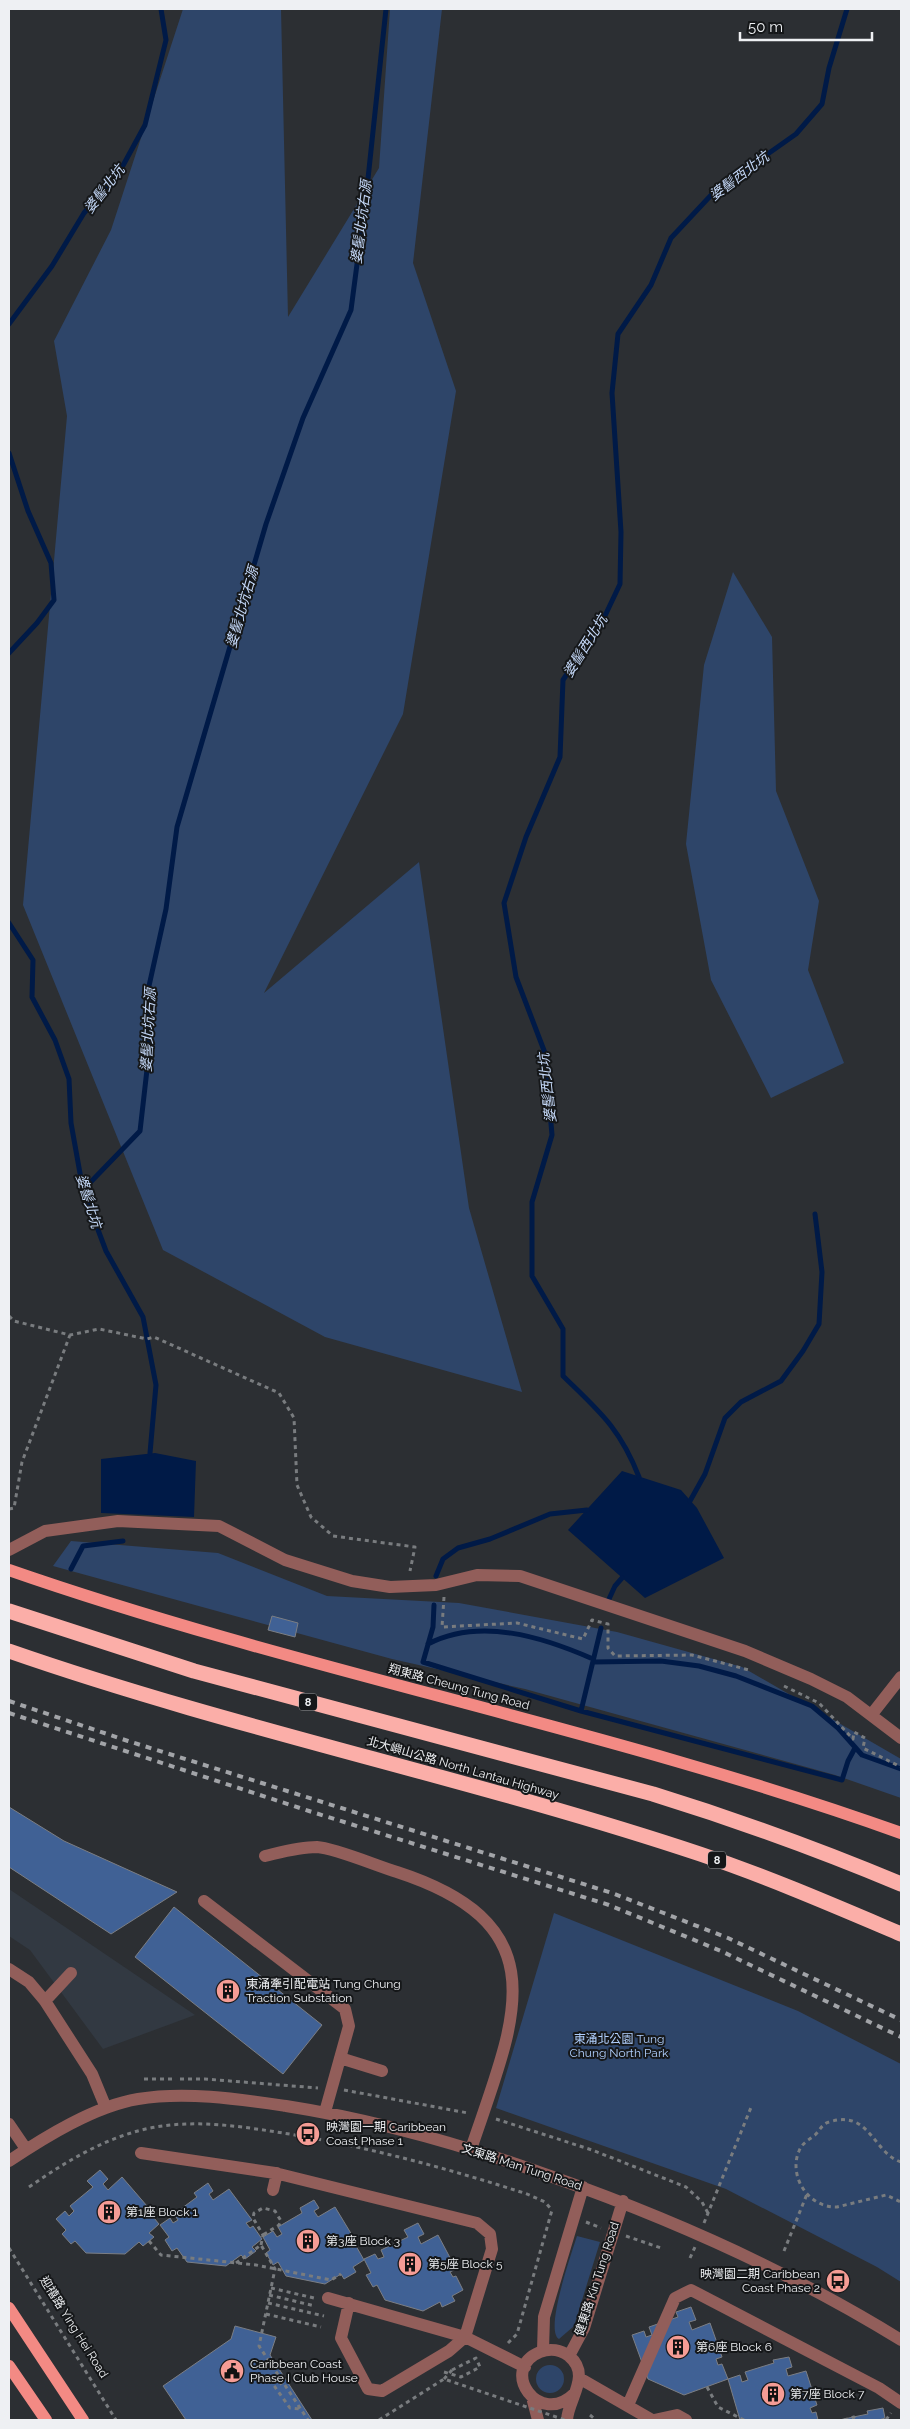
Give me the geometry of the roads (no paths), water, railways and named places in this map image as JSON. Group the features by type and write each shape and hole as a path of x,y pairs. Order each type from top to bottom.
{"highway":[{"name":"北大嶼山公路 North Lantau Highway","path":"9,1611 194,1671 653,1794 717,1814 836,1857 901,1884"},
{"name":"北大嶼山公路 North Lantau Highway","path":"9,1651 136,1692 440,1776 642,1836 764,1878 901,1934"}],"main road":[{"name":"翔東路 Cheung Tung Road","path":"9,1570 205,1632 695,1766 840,1812 901,1834"},
{"path":"9,2308 83,2420"},
{"path":"9,2366 46,2420"}],"street":[{"path":"9,1550 45,1531 118,1521 219,1526 285,1560 352,1581 390,1587 436,1585 476,1575 520,1576 745,1651 811,1679 847,1697 872,1714 901,1738"},
{"path":"872,1714 901,1677"},
{"path":"265,1856 298,1848 320,1847 431,1884 455,1896 476,1911 494,1930 507,1957 513,1976 513,2004 509,2026 471,2149"},
{"path":"204,1901 345,2009 349,2026 325,2112"},
{"path":"9,1969 28,1982 45,2001 92,2074 106,2108"},
{"path":"45,2001 71,1972"},
{"path":"340,2058 382,2071"},
{"name":"文東路 Man Tung Road","path":"9,2161 26,2149 106,2108 138,2099 191,2096 345,2115 471,2149 623,2201 713,2239 796,2281 901,2340"},
{"path":"9,2124 26,2149"},
{"path":"141,2153 277,2173 477,2223 490,2234 492,2248 465,2337 450,2351 382,2391 368,2388 341,2338 349,2303"},
{"path":"273,2190 277,2173"},
{"path":"543,2350 544,2317 583,2187"},
{"name":"健東路 Kin Tung Road","path":"569,2356 584,2328 623,2201"},
{"path":"628,2405 675,2298 691,2290 879,2388 901,2403"},
{"path":"323,2298 349,2303 465,2337 524,2367"},
{"path":"538,2420 533,2401 523,2385 524,2367 529,2360 543,2350 553,2349 569,2356 578,2370 579,2378 566,2420"},
{"path":"579,2378 653,2420 677,2415 686,2420"},
{"path":"533,2401 551,2407 569,2400 575,2393"}],"waterway":[{"name":"婆髻北坑","path":"9,324 52,266 84,213 120,171 145,125 166,40 161,9"},
{"name":"婆髻北坑右源","path":"83,1190 140,1131 149,1052 147,995 166,909 177,827 266,524 303,418 351,310 367,188 386,9"},
{"name":"婆髻西北坑","path":"639,1477 624,1445 607,1421 563,1376 563,1329 532,1276 532,1202 552,1135 545,1053 516,977 504,903 526,837 560,757 563,680 603,620 620,584 621,532 612,393 618,334 651,285 671,238 714,192 796,134 822,104 829,68 847,9"},
{"name":"婆髻北坑","path":"9,453 28,511 51,563 54,600 37,623 9,653"},
{"name":"婆髻北坑","path":"9,923 33,960 32,997 55,1040 69,1079 71,1123 83,1190 106,1251 143,1317 156,1385 150,1453"},
{"path":"690,1501 705,1474 725,1418 741,1402 781,1381 803,1351 819,1324 822,1272 815,1214"},
{"path":"436,1576 443,1559 458,1548 490,1539 550,1514 587,1510"},
{"path":"71,1569 83,1546 123,1541"},
{"path":"609,1599 615,1586 622,1578"},
{"path":"434,1605 433,1627 423,1662 581,1711 842,1780 848,1761 855,1748"},
{"path":"581,1711 601,1628"},
{"path":"428,1644 448,1636 490,1631 533,1637 593,1659"},
{"path":"593,1662 661,1661 699,1666 736,1676 812,1706 838,1728 862,1755 901,1769"}],"railway":[{"path":"9,1701 128,1741 612,1893 728,1938 901,2020"},
{"path":"9,1713 309,1811 609,1905 721,1951 901,2037"}],"place":[{"name":"東涌牽引配電站 Tung Chung Traction Substation","path":"228,1991"},
{"name":"映灣園一期 Caribbean Coast Phase 1","path":"308,2134"},
{"name":"第1座 Block 1","path":"109,2212"},
{"name":"第3座 Block 3","path":"308,2241"},
{"name":"第5座 Block 5","path":"410,2264"},
{"name":"映灣園二期 Caribbean Coast Phase 2","path":"838,2281"},
{"name":"第6座 Block 6","path":"678,2347"},
{"name":"Caribbean Coast Phase I Club House","path":"232,2371"},
{"name":"第7座 Block 7","path":"773,2394"}],"park label":[{"name":"東涌北公園 Tung Chung North Park","path":"619,2046"}]}
